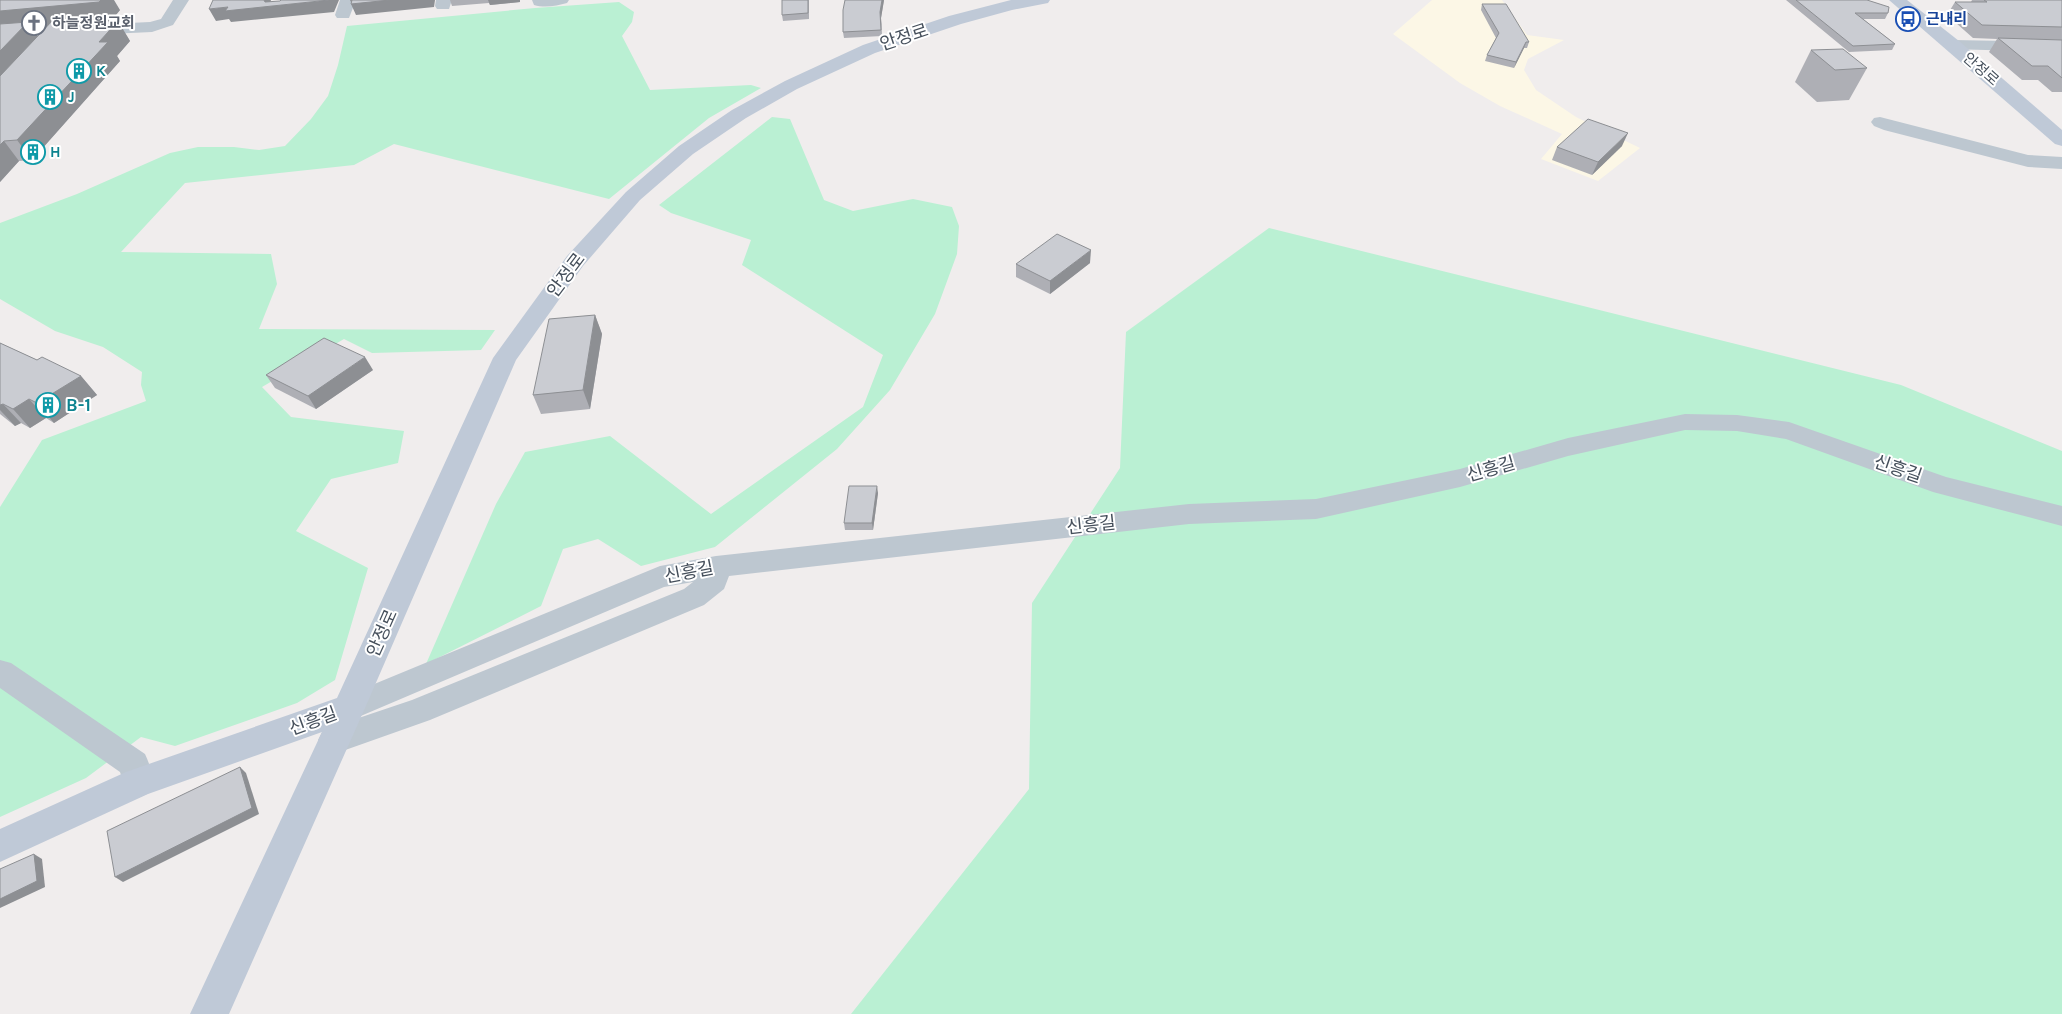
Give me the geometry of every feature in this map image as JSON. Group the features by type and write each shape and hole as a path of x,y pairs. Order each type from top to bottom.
{"street":[{"path":"69,32 152,27 167,22 181,0"},
{"path":"343,15 348,0"},
{"path":"540,0 540,2 561,0"},
{"name":"안정로","path":"209,1014 349,708 505,358 575,261 633,196 686,150 738,114 827,68 869,49 955,20 1042,0"},
{"name":"안정로","path":"1898,0 2062,140"},
{"path":"1953,45 2062,46"},
{"path":"1880,122 2028,161 2062,163"},
{"name":"신흥길","path":"0,846 138,783 349,708 660,577 716,567 1189,514 1316,509 1460,478 1568,447 1685,422 1737,423 1789,431 1942,485 2062,516"},
{"path":"334,740 419,711 694,597 714,581 716,567"},
{"path":"0,672 134,764 138,783"}],"shaded area":[{"path":"1432,0 1502,0 1527,35 1564,40 1528,59 1524,70 1536,90 1576,117 1640,148 1598,181 1541,159 1562,134 1500,106 1460,83 1393,34"}],"green space":[{"path":"619,2 634,12 632,22 622,36 650,90 751,85 761,88 709,118 609,199 394,144 354,165 185,183 121,252 271,254 277,284 259,329 495,330 481,350 372,353 344,339 262,387 291,417 404,431 398,463 331,479 296,531 368,568 335,680 297,703 175,746 141,737 86,778 0,817 0,507 42,440 146,401 141,385 142,372 103,347 55,331 0,299 0,223 77,194 170,153 198,147 234,147 259,150 285,146 311,119 328,96 338,65 347,26"},
{"path":"772,117 790,119 824,200 853,211 913,199 952,207 959,226 957,254 935,314 890,390 837,449 715,547 641,566 598,539 563,549 541,606 426,664 496,504 525,452 610,436 711,514 863,407 883,355 742,265 751,240 671,213 659,205"},
{"path":"1269,228 1901,385 2062,451 2062,1014 851,1014 1029,789 1032,603 1120,468 1126,332"}],"building":[{"path":"0,0 101,0 99,2 0,11"},
{"path":"213,0 264,0 265,2 329,0 225,11 228,7 209,9"},
{"path":"352,0 390,0 351,4"},
{"path":"782,0 808,0 808,13 782,15"},
{"path":"845,0 882,0 880,12 881,30 843,32"},
{"path":"1796,0 1867,0 1889,7 1888,13 1855,13 1895,44 1853,46"},
{"path":"1984,0 2062,0 2062,27 1982,25 1955,2 1987,2"},
{"path":"1482,4 1506,4 1529,42 1526,42 1516,62 1487,55 1499,33"},
{"path":"85,18 81,23 118,21 99,42 108,42 17,140 4,141 0,145 0,76 53,20"},
{"path":"28,22 0,51 0,24"},
{"path":"1998,38 2062,40 2062,78 2048,66 2032,66"},
{"path":"1843,49 1867,68 1835,70 1811,50"},
{"path":"1588,119 1628,133 1598,162 1557,147"},
{"path":"1057,234 1091,250 1050,281 1016,264"},
{"path":"595,315 583,390 533,395 549,319"},
{"path":"324,338 365,357 308,396 266,375"},
{"path":"0,343 37,360 42,357 81,376 37,403 29,399 13,409 3,404 0,405"},
{"path":"849,486 877,486 872,523 844,523"},
{"path":"240,767 252,808 115,877 107,831"},
{"path":"34,854 37,881 0,899 0,869"}],"place":[{"name":"근내리","path":"1908,19"},
{"name":"하늘정원교회","path":"34,23"},
{"name":"K","path":"79,71"},
{"name":"J","path":"50,97"},
{"name":"H","path":"33,152"},
{"name":"B-1","path":"48,405"}]}
